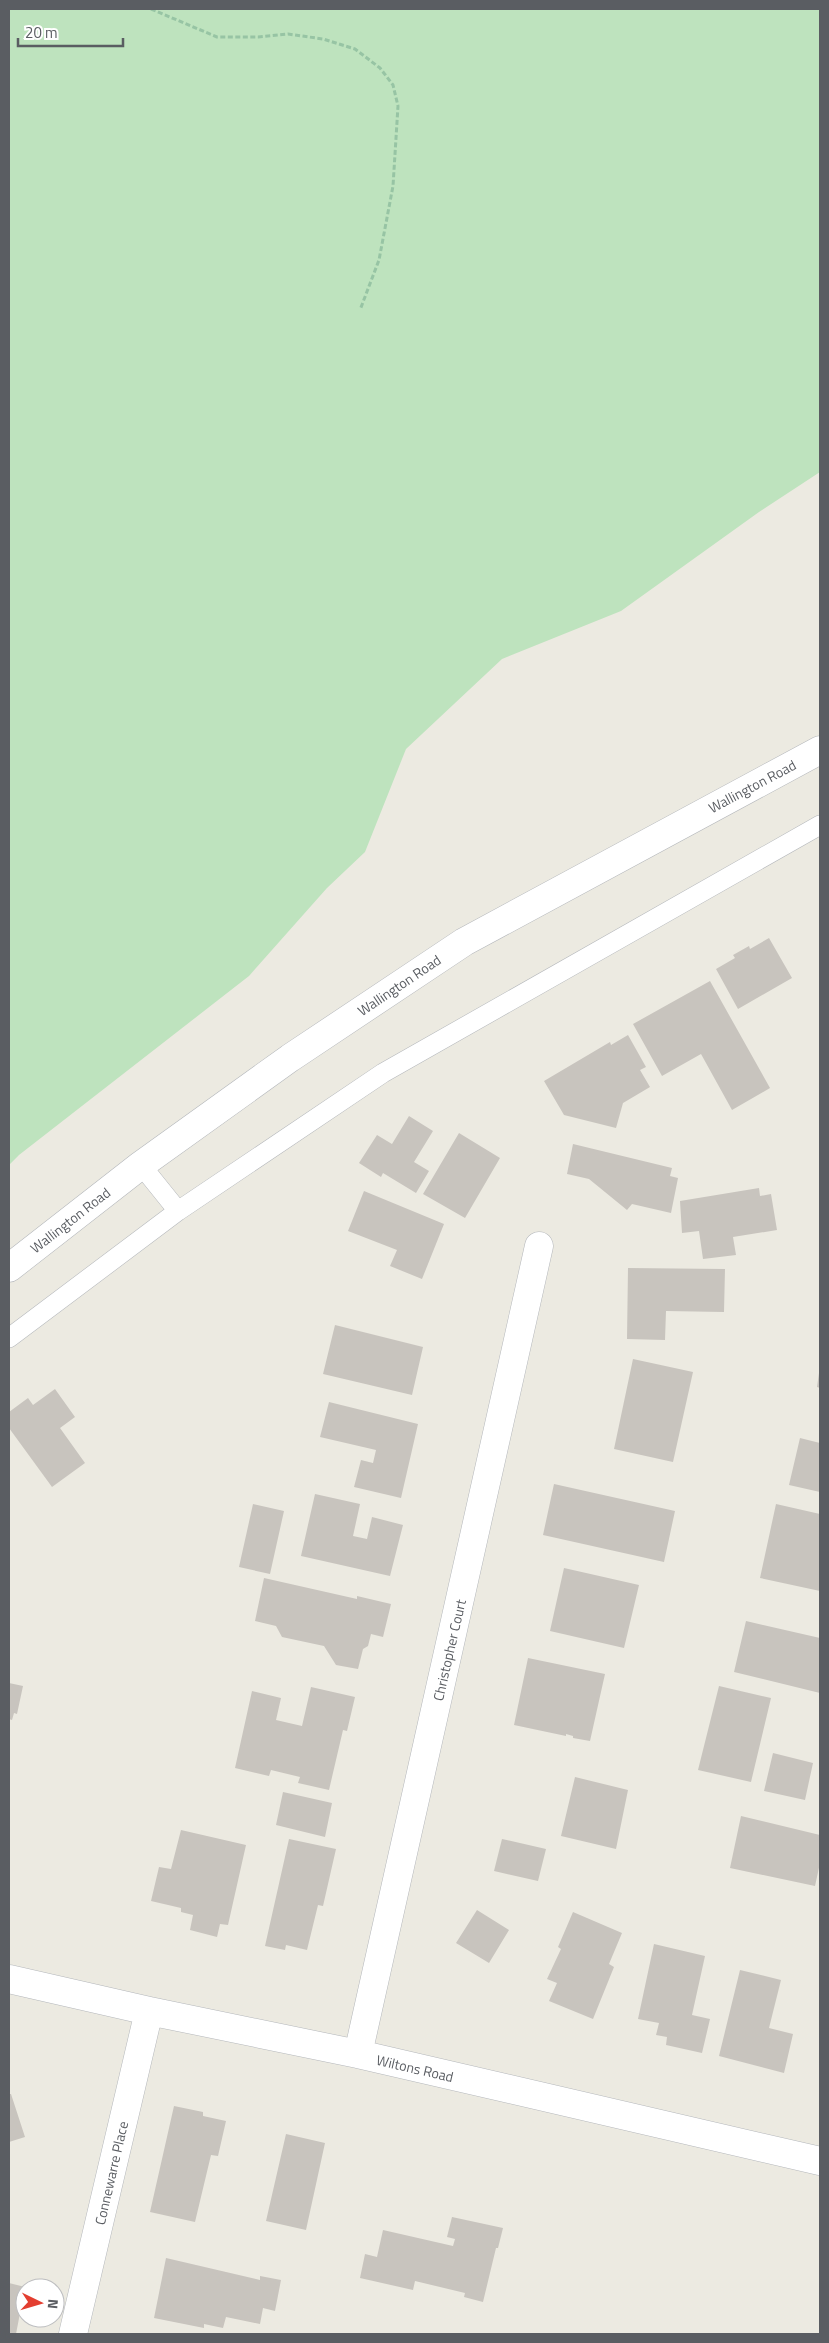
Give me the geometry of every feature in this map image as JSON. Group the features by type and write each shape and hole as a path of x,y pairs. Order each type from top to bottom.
{"street":[{"name":"Wallington Road","path":"9,1268 141,1165 290,1058 464,942 820,750"},
{"name":"Christopher Court","path":"358,2054 539,1246"},
{"name":"Wiltons Road","path":"9,1979 149,2011 358,2054 820,2162"},
{"name":"Connewarre Place","path":"73,2334 149,2011"}],"lane":[{"path":"9,1338 178,1211 383,1073 820,826"},
{"path":"141,1165 178,1211"}],"path":[{"path":"151,9 216,37 258,37 288,34 331,41 355,49 380,68 393,85 398,106 393,186 379,260 360,310"}],"green space":[{"path":"9,9 820,9 820,472 759,512 621,611 502,659 406,749 365,852 327,888 249,976 19,1155 9,1165"}],"building":[{"path":"769,938 792,978 738,1009 716,969 735,958 733,955 749,946 750,949"},
{"path":"710,981 770,1088 732,1110 701,1054 662,1076 633,1024"},
{"path":"628,1035 646,1067 640,1070 650,1087 623,1103 616,1128 564,1115 544,1081 610,1042 611,1045"},
{"path":"409,1116 433,1131 414,1162 429,1171 416,1193 383,1173 381,1177 359,1163 377,1135 392,1144"},
{"path":"459,1133 500,1158 465,1218 423,1194"},
{"path":"573,1144 672,1168 670,1176 678,1178 671,1213 632,1204 627,1210 589,1179 567,1174"},
{"path":"759,1188 760,1196 771,1194 777,1230 733,1237 736,1255 703,1259 699,1231 682,1233 680,1201"},
{"path":"364,1191 444,1224 422,1279 390,1266 397,1250 348,1231"},
{"path":"628,1268 725,1269 724,1312 666,1311 665,1340 627,1339"},
{"path":"335,1325 423,1347 412,1395 323,1374"},
{"path":"633,1359 693,1372 673,1462 614,1449"},
{"path":"820,1373 820,1388 817,1387"},
{"path":"55,1389 75,1417 60,1428 85,1463 52,1487 9,1428 9,1412 28,1398 33,1405"},
{"path":"329,1402 418,1424 401,1498 354,1487 361,1460 373,1463 376,1450 320,1437"},
{"path":"800,1438 820,1443 820,1492 789,1485"},
{"path":"554,1484 675,1511 664,1562 543,1535"},
{"path":"315,1494 360,1504 353,1536 367,1539 372,1517 403,1525 390,1576 301,1556"},
{"path":"253,1504 284,1511 270,1574 239,1567"},
{"path":"776,1504 820,1514 820,1591 760,1578"},
{"path":"564,1568 639,1585 624,1648 550,1631"},
{"path":"264,1578 357,1599 357,1596 391,1604 383,1637 371,1634 368,1646 363,1649 358,1669 336,1665 324,1646 282,1637 276,1626 255,1621"},
{"path":"746,1621 820,1638 820,1693 734,1672"},
{"path":"528,1658 605,1674 590,1741 573,1738 573,1736 566,1734 566,1736 514,1725"},
{"path":"9,1683 23,1686 17,1714 14,1713 12,1720 9,1719"},
{"path":"719,1686 771,1698 751,1782 698,1770"},
{"path":"311,1687 355,1697 347,1731 343,1730 329,1790 298,1783 300,1777 271,1770 269,1776 235,1768 252,1691 281,1698 276,1720 302,1726"},
{"path":"773,1753 813,1763 805,1800 764,1791"},
{"path":"575,1777 628,1790 616,1849 561,1836"},
{"path":"283,1792 332,1803 325,1837 276,1825"},
{"path":"741,1816 820,1835 820,1863 815,1886 730,1868"},
{"path":"181,1830 246,1845 228,1925 220,1924 217,1937 190,1930 193,1915 181,1912 181,1908 151,1901 159,1867 171,1869"},
{"path":"289,1839 336,1849 323,1906 318,1905 307,1950 286,1945 285,1950 265,1946"},
{"path":"502,1839 546,1849 538,1881 494,1871"},
{"path":"477,1910 509,1930 489,1963 456,1943"},
{"path":"573,1912 622,1933 609,1964 614,1967 593,2019 549,2001 557,1983 547,1979 561,1949 558,1947"},
{"path":"654,1944 705,1956 692,2015 710,2019 702,2053 666,2045 667,2037 656,2035 659,2023 638,2019"},
{"path":"740,1970 781,1980 769,2028 793,2034 784,2073 719,2056"},
{"path":"9,2094 11,2094 25,2137 9,2142"},
{"path":"174,2106 203,2112 203,2116 226,2121 218,2156 211,2155 195,2222 150,2212"},
{"path":"286,2134 325,2143 306,2230 266,2221"},
{"path":"452,2217 503,2228 498,2248 496,2248 483,2302 464,2297 465,2293 415,2281 413,2290 360,2278 365,2254 377,2257 383,2230 453,2246 455,2239 447,2237"},
{"path":"166,2258 260,2280 260,2276 281,2280 275,2311 263,2308 260,2324 226,2317 223,2328 204,2324 204,2328 154,2318"},
{"path":"9,2283 15,2284 15,2328 17,2328 16,2334 9,2334"}]}
